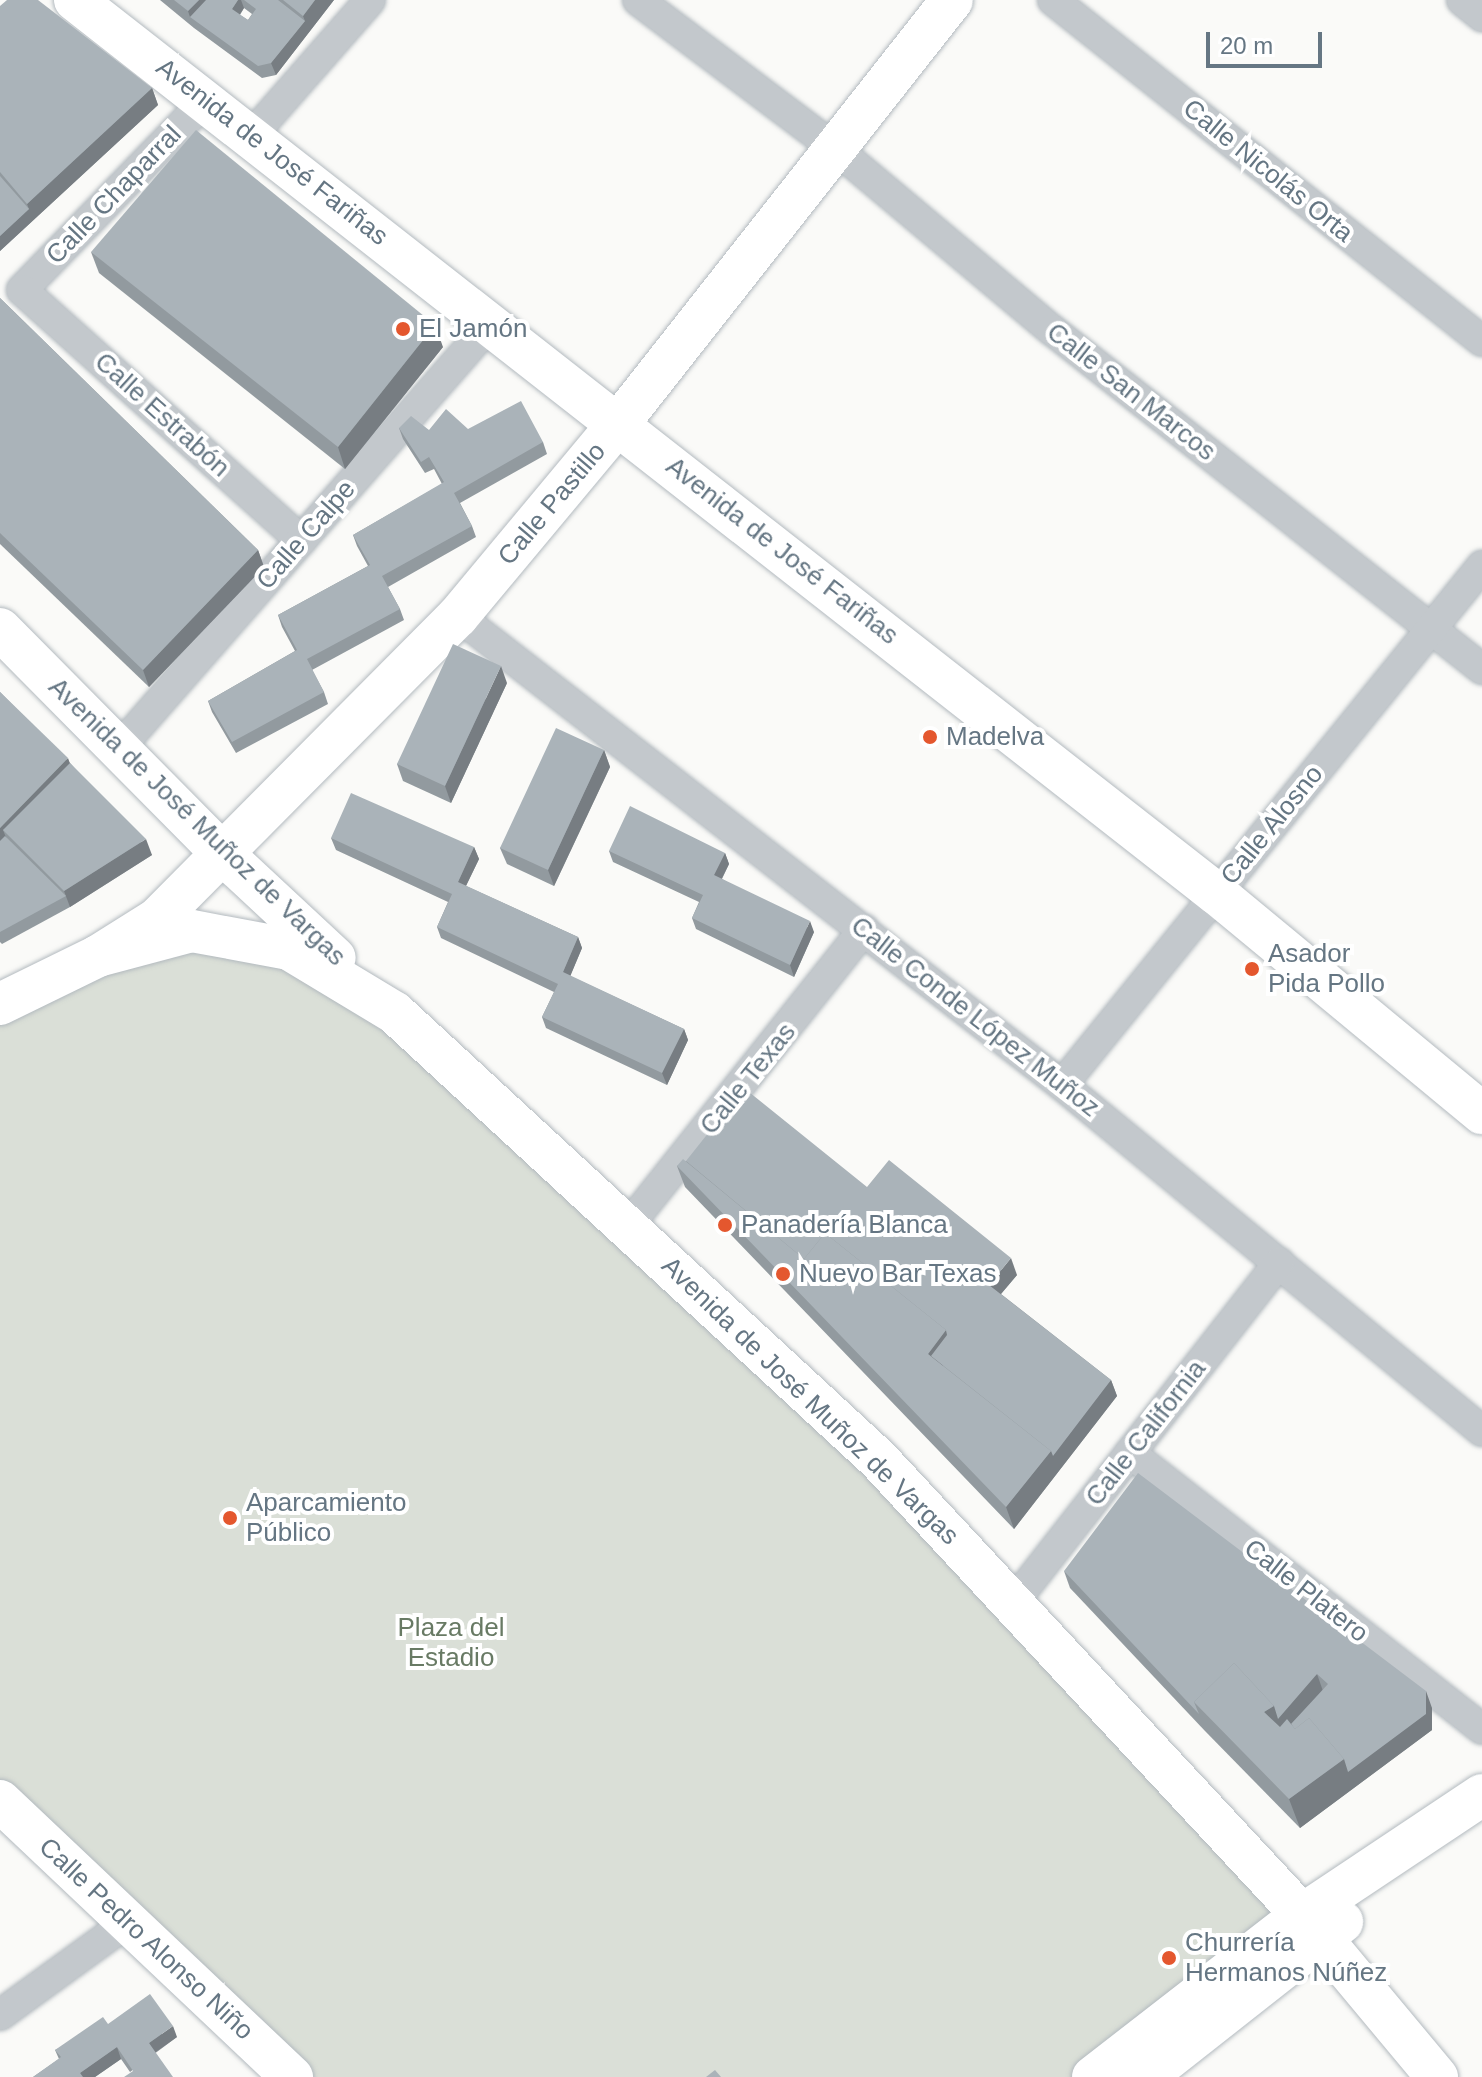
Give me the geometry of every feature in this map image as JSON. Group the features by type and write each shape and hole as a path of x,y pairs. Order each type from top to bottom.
{"street":[{"name":"Avenida de José Fariñas","path":"75,0 207,99 1217,894 1482,1113"},
{"path":"252,135 370,0"},
{"name":"Calle San Marcos","path":"638,0 836,149 1052,330 1482,669"},
{"name":"Calle Pastillo","path":"98,956 157,919 224,855 458,616 619,423 952,0"},
{"name":"Calle Nicolás Orta","path":"1053,0 1482,341"},
{"path":"1462,0 1482,16"},
{"name":"Calle Chaparral","path":"22,290 207,99"},
{"name":"Calle Estrabón","path":"22,290 301,540"},
{"name":"Calle Calpe","path":"120,747 491,323"},
{"name":"Calle Alosno","path":"1062,1085 1482,566"},
{"name":"Calle Conde López Muñoz","path":"458,616 1062,1085 1482,1431"},
{"name":"Avenida de José Muñoz de Vargas","path":"0,629 224,855 878,1459 1312,1927 1437,2077"},
{"name":"Calle Texas","path":"628,1226 864,929"},
{"name":"Avenida de José Muñoz de Vargas","path":"98,956 192,931 289,949 395,1013"},
{"path":"0,1004 98,956"},
{"name":"Calle California","path":"1013,1603 1279,1263"},
{"name":"Calle Platero","path":"1130,1453 1482,1729"},
{"path":"1145,2077 1312,1927 1482,1795"},
{"name":"Calle Pedro Alonso Niño","path":"0,1801 292,2077"},
{"path":"1093,2077 1312,1927 1482,1803"},
{"path":"0,2015 128,1922"}],"green space":[{"name":"Plaza del Estadio","path":"192,931 289,949 628,1226 1302,1915 1093,2077 292,2077 0,1801 0,1004"}],"building":[{"path":"7,0 38,0 152,88 27,204 0,172 0,6"},
{"path":"174,0 199,0 188,11"},
{"path":"206,0 238,0 232,9 248,20 256,9 244,0 278,0 305,21 271,63 258,66 190,17"},
{"path":"283,0 315,0 303,16"},
{"path":"196,130 435,325 338,447 91,252"},
{"path":"0,176 29,209 0,236"},
{"path":"0,298 258,550 143,670 0,533"},
{"path":"521,401 543,442 454,493 472,526 382,576 400,609 307,659 324,692 232,742 208,701 297,650 278,615 370,565 353,535 444,482 429,457 421,462 399,428 411,416 429,430 446,409 468,429"},
{"path":"453,644 501,666 445,786 397,764"},
{"path":"0,692 68,758 0,828"},
{"path":"556,728 604,750 548,870 500,848"},
{"path":"70,763 146,839 64,891 3,830"},
{"path":"351,793 474,847 458,882 578,937 563,972 684,1029 662,1073 542,1017 558,984 437,927 452,894 331,838"},
{"path":"630,806 725,853 714,875 810,921 790,965 692,918 703,895 609,851"},
{"path":"5,836 66,896 0,932 0,841"},
{"path":"744,1088 867,1187 889,1160 1011,1258 989,1285 1111,1380 1053,1456 1051,1451 931,1356 947,1335 946,1330 825,1233 804,1259 686,1161"},
{"path":"683,1159 804,1259 825,1233 946,1330 928,1354 1051,1451 1006,1507 677,1166"},
{"path":"1138,1473 1426,1691 1426,1714 1348,1772 1344,1759 1309,1718 1295,1729 1291,1724 1328,1684 1317,1674 1278,1719 1274,1706 1234,1663 1194,1702 1199,1714 1064,1571"},
{"path":"1234,1663 1274,1706 1264,1712 1280,1727 1287,1719 1295,1729 1309,1718 1344,1759 1289,1799 1194,1702"},
{"path":"150,1994 173,2026 149,2043 173,2077 124,2077 133,2071 117,2047 80,2073 83,2077 33,2077 61,2057 55,2050 103,2017 108,2024"},
{"path":"715,2070 721,2077 706,2077"}],"place":[{"name":"El Jamón","path":"403,329"},
{"name":"Madelva","path":"930,737"},
{"name":"Asador Pida Pollo","path":"1252,969"},
{"name":"Panadería Blanca","path":"725,1225"},
{"name":"Nuevo Bar Texas","path":"783,1274"},
{"name":"Aparcamiento Público","path":"230,1518"},
{"name":"Churrería Hermanos Núñez","path":"1169,1958"}]}
